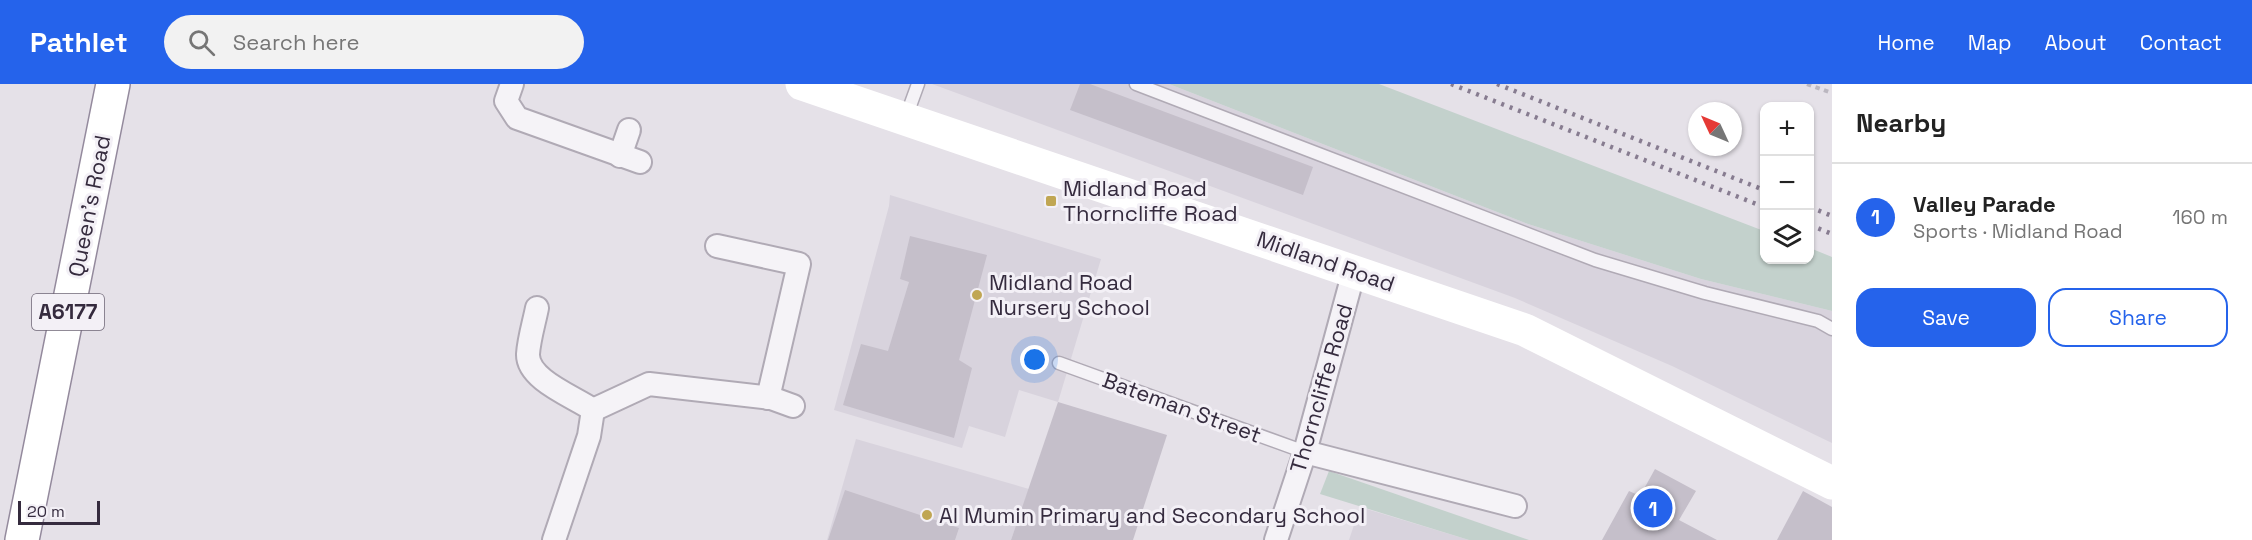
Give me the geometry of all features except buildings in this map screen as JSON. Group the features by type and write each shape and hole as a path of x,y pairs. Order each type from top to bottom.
{"main road":[{"name":"Queen's Road","path":"22,540 113,84"},
{"name":"Midland Road","path":"820,87 1525,330 1832,483"}],"street":[{"path":"512,84 506,101 517,118 630,159 629,130"},
{"path":"717,246 799,264 768,398"},
{"name":"Thorncliffe Road","path":"1276,540 1305,452 1354,271"},
{"path":"537,308 528,357 535,373 593,410"},
{"path":"593,410 649,384 768,398 794,406"},
{"path":"554,540 589,436 593,410"},
{"path":"1305,452 1515,506"}],"lane":[{"path":"905,118 918,84"},
{"path":"1136,84 1595,260 1705,293 1818,321 1832,329"},
{"name":"Bateman Street","path":"1059,363 1305,452"}],"path":[{"path":"1807,84 1832,93"}],"shaded area":[{"path":"932,84 1169,84 1528,224 1701,279 1832,311 1832,443 1672,366 1515,298"},
{"path":"1169,84 1379,84 1760,229 1760,264 1814,264 1814,250 1832,257 1832,311 1701,279 1528,224"},
{"name":"Midland Road Nursery School","path":"890,195 1101,259 1058,402 1019,390 1005,437 969,426 962,448 834,410 889,206"},
{"name":"Al Mumin Primary and Secondary School","path":"856,439 1029,489 1011,540 827,540"},
{"path":"1329,471 1529,540 1469,540 1320,494"},
{"path":"1360,507 1469,540 1349,540"}],"railway":[{"path":"1451,84 1760,205"},
{"path":"1497,84 1760,188"},
{"path":"1814,209 1832,216"},
{"path":"1814,227 1832,234"}],"place":[{"name":"Midland Road Thorncliffe Road","path":"1051,201"},
{"name":"Midland Road Nursery School","path":"977,295"},
{"name":"Valley Parade","path":"1653,508"},
{"name":"Al Mumin Primary and Secondary School","path":"927,515"}]}
